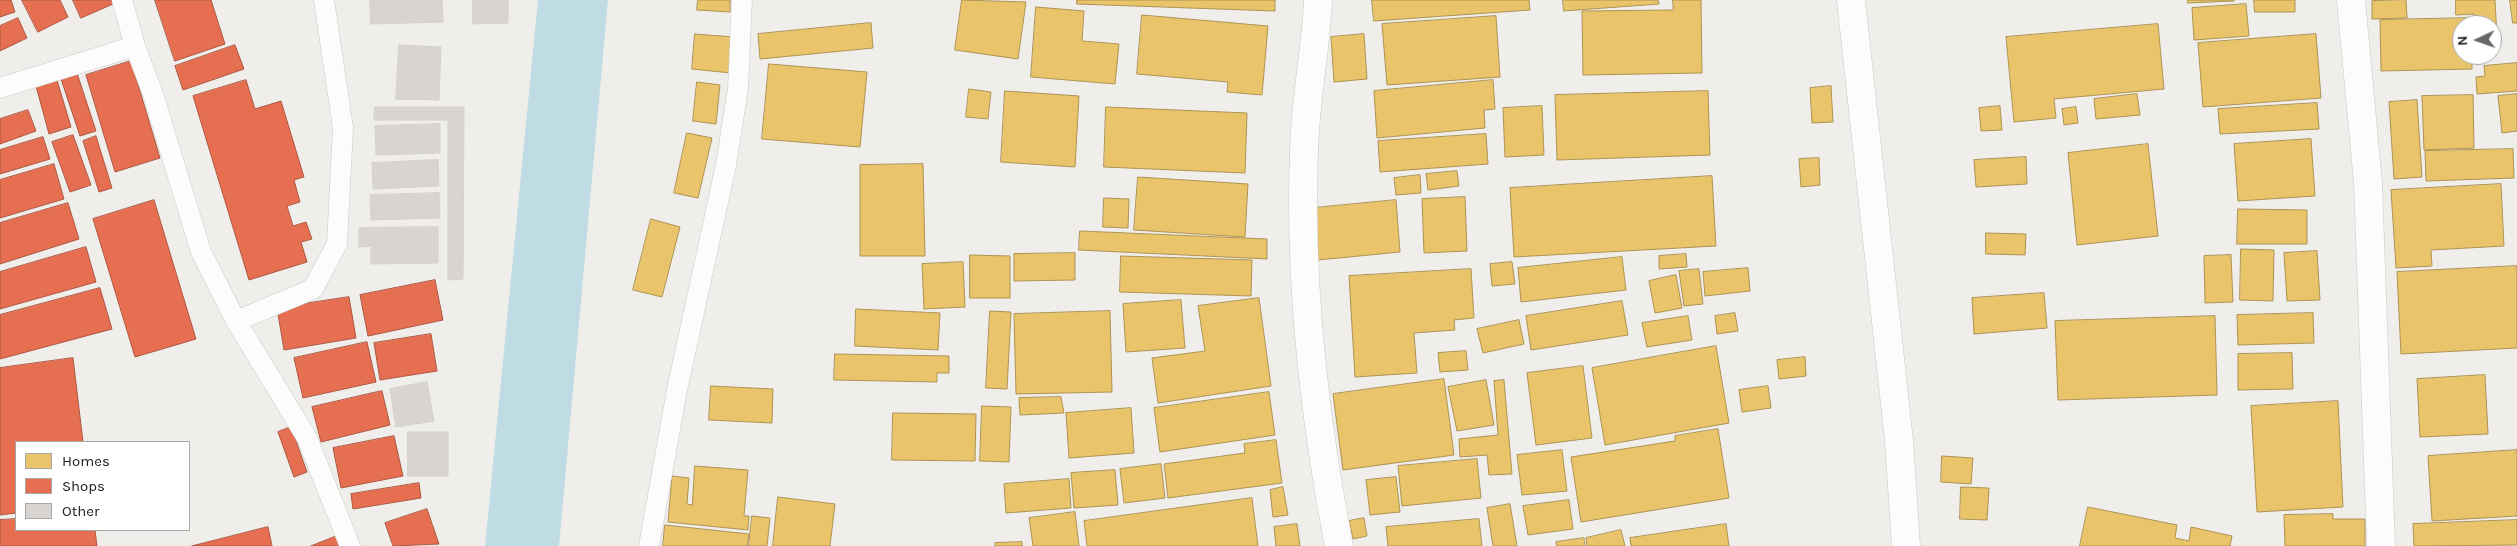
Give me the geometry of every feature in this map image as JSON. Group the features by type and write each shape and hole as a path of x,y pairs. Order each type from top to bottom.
{"street":[{"path":"1318,0 1304,150 1305,288 1318,411 1339,546"},
{"path":"1851,0 1899,441 1906,546"},
{"path":"2351,0 2368,183 2381,546"}],"lane":[{"path":"122,0 201,252 236,321 307,438 350,546"},
{"path":"236,321 313,289 337,244 343,128 324,0"},
{"path":"649,546 677,390 726,165 738,88 742,0"},
{"path":"0,88 135,46"}],"water":[{"path":"538,0 608,0 559,546 485,546"}],"building: Homes":[{"path":"698,0 730,0 730,12 697,10"},
{"path":"962,0 1026,2 1018,59 955,50"},
{"path":"1077,0 1275,0 1275,11 1077,4"},
{"path":"1372,0 1529,0 1530,10 1374,21"},
{"path":"1563,0 1658,0 1659,4 1564,11"},
{"path":"1673,0 1701,0 1702,73 1583,75 1582,11 1673,10"},
{"path":"2188,0 2234,0 2234,1 2188,3"},
{"path":"2254,0 2295,0 2295,12 2255,12"},
{"path":"2406,0 2407,18 2372,19 2372,1"},
{"path":"2456,0 2495,0 2496,15 2456,15"},
{"path":"2510,0 2517,0 2517,23 2513,23"},
{"path":"2246,4 2249,36 2194,40 2192,8"},
{"path":"1036,7 1084,11 1082,41 1119,44 1115,84 1031,77"},
{"path":"1142,15 1268,26 1262,95 1227,92 1228,82 1137,74"},
{"path":"1496,16 1500,77 1387,85 1382,24"},
{"path":"2452,18 2452,65 2472,65 2472,69 2381,71 2380,20"},
{"path":"871,23 873,48 760,59 758,34"},
{"path":"2158,24 2164,89 2054,99 2056,118 2014,122 2006,37"},
{"path":"695,34 734,37 731,73 692,69"},
{"path":"1364,34 1367,79 1334,82 1331,37"},
{"path":"2316,34 2321,98 2203,107 2198,43"},
{"path":"2517,63 2517,91 2477,94 2476,77 2485,76 2484,66"},
{"path":"769,64 867,72 860,147 762,139"},
{"path":"1493,80 1495,109 1484,110 1485,128 1377,138 1374,91"},
{"path":"697,82 720,85 716,124 693,121"},
{"path":"1831,86 1833,122 1812,123 1810,88"},
{"path":"969,89 991,92 988,119 966,117"},
{"path":"1005,91 1079,96 1075,167 1001,162"},
{"path":"1708,91 1710,155 1557,160 1555,95"},
{"path":"2137,94 2140,115 2096,119 2094,99"},
{"path":"2517,94 2517,131 2502,133 2498,96"},
{"path":"2473,95 2474,148 2424,150 2422,96"},
{"path":"2417,100 2422,177 2394,179 2389,102"},
{"path":"2317,103 2319,129 2220,134 2218,109"},
{"path":"1542,106 1544,155 1505,157 1503,108"},
{"path":"2000,106 2002,130 1981,131 1979,108"},
{"path":"1106,107 1247,113 1245,173 1104,167"},
{"path":"2076,107 2078,123 2064,125 2062,109"},
{"path":"687,133 712,138 698,198 674,193"},
{"path":"1486,134 1488,164 1380,172 1378,141"},
{"path":"2311,139 2315,196 2238,201 2234,144"},
{"path":"2148,144 2158,236 2077,245 2068,153"},
{"path":"2513,149 2514,178 2426,181 2425,151"},
{"path":"2026,157 2027,184 1976,187 1974,160"},
{"path":"1819,158 1820,185 1801,187 1799,159"},
{"path":"923,164 925,256 860,256 860,165"},
{"path":"1457,171 1459,186 1428,190 1426,174"},
{"path":"1420,175 1421,193 1396,195 1394,178"},
{"path":"1712,176 1716,246 1514,257 1510,188"},
{"path":"1138,177 1248,184 1245,237 1134,230"},
{"path":"2501,184 2504,246 2431,250 2432,266 2396,268 2391,190"},
{"path":"1465,197 1467,251 1424,253 1422,199"},
{"path":"1104,198 1129,199 1128,228 1103,227"},
{"path":"1396,200 1400,252 1318,260 1314,208"},
{"path":"2238,209 2307,210 2307,244 2237,244"},
{"path":"651,219 680,227 662,297 633,290"},
{"path":"1080,231 1267,239 1267,259 1079,250"},
{"path":"1986,233 2026,234 2025,255 1986,254"},
{"path":"2241,249 2274,250 2273,301 2240,300"},
{"path":"2317,251 2320,300 2287,301 2284,253"},
{"path":"1075,253 1075,280 1014,281 1014,254"},
{"path":"1686,254 1687,267 1659,269 1659,256"},
{"path":"970,255 1010,256 1010,298 970,298"},
{"path":"2231,255 2233,302 2205,303 2204,256"},
{"path":"1121,256 1252,260 1251,296 1120,292"},
{"path":"1622,257 1626,290 1521,302 1518,268"},
{"path":"963,262 965,307 924,309 922,264"},
{"path":"1512,262 1515,284 1492,286 1490,264"},
{"path":"2517,266 2517,348 2401,354 2397,272"},
{"path":"1748,268 1750,291 1705,296 1703,272"},
{"path":"1471,269 1474,318 1454,320 1455,330 1414,333 1417,373 1355,377 1349,276"},
{"path":"1699,269 1703,304 1684,306 1679,271"},
{"path":"1676,275 1682,308 1655,313 1649,281"},
{"path":"2044,293 2047,328 1974,334 1972,298"},
{"path":"1259,298 1271,386 1158,403 1152,358 1205,351 1198,306"},
{"path":"1181,300 1185,348 1126,352 1123,304"},
{"path":"1622,301 1628,335 1531,350 1526,316"},
{"path":"856,309 940,313 938,350 855,346"},
{"path":"990,311 1011,312 1007,389 986,388"},
{"path":"1110,311 1112,392 1016,394 1014,314"},
{"path":"1735,313 1738,331 1717,334 1715,316"},
{"path":"2313,313 2314,343 2238,345 2237,315"},
{"path":"1688,316 1692,340 1647,347 1642,323"},
{"path":"2215,316 2217,395 2058,400 2055,321"},
{"path":"1519,320 1524,344 1483,353 1477,329"},
{"path":"1716,346 1729,423 1605,445 1592,368"},
{"path":"1466,351 1468,370 1440,372 1438,353"},
{"path":"2292,353 2293,389 2238,390 2238,354"},
{"path":"835,354 949,356 949,373 937,373 937,382 834,380"},
{"path":"1805,357 1806,376 1779,379 1777,360"},
{"path":"1583,366 1592,438 1536,445 1527,373"},
{"path":"2485,375 2488,434 2420,437 2417,379"},
{"path":"1444,379 1454,455 1343,470 1333,394"},
{"path":"1486,380 1494,425 1457,431 1448,387"},
{"path":"1504,380 1512,474 1489,475 1487,455 1460,457 1459,439 1498,435 1494,381"},
{"path":"711,386 773,389 772,423 709,420"},
{"path":"1768,386 1771,408 1742,412 1739,390"},
{"path":"1269,392 1275,435 1160,452 1154,408"},
{"path":"1061,397 1064,413 1020,415 1019,398"},
{"path":"2338,401 2343,507 2257,512 2251,406"},
{"path":"982,406 1011,407 1009,462 980,461"},
{"path":"1131,408 1134,453 1069,458 1066,413"},
{"path":"893,413 976,414 975,461 892,460"},
{"path":"1718,429 1729,498 1581,522 1571,457 1675,441 1675,436"},
{"path":"1276,440 1282,483 1168,498 1164,464 1245,453 1244,444"},
{"path":"1562,450 1567,491 1522,495 1517,455"},
{"path":"2517,450 2517,516 2432,521 2428,456"},
{"path":"1942,456 1973,458 1971,484 1941,482"},
{"path":"1477,459 1481,498 1402,506 1398,466"},
{"path":"1161,464 1165,498 1124,503 1120,469"},
{"path":"695,466 748,470 744,516 749,516 748,530 668,522 672,476 689,478 687,504 692,505"},
{"path":"1115,470 1118,505 1074,508 1071,473"},
{"path":"1396,477 1400,512 1370,515 1366,480"},
{"path":"1069,479 1071,508 1006,513 1004,484"},
{"path":"1283,487 1288,515 1273,517 1270,490"},
{"path":"1961,487 1989,488 1987,520 1960,519"},
{"path":"778,497 835,504 830,546 773,546"},
{"path":"1252,498 1258,546 1087,546 1084,521"},
{"path":"1569,500 1573,529 1528,535 1523,506"},
{"path":"1510,504 1517,546 1493,546 1487,508"},
{"path":"2088,507 2177,525 2175,538 2189,541 2191,527 2232,536 2230,546 2080,546"},
{"path":"1075,512 1079,546 1033,546 1029,518"},
{"path":"2333,514 2333,519 2365,519 2365,546 2285,546 2284,515"},
{"path":"752,516 770,518 767,546 749,546"},
{"path":"1364,518 1367,536 1353,539 1349,521"},
{"path":"1479,519 1482,546 1388,546 1386,527"},
{"path":"2517,520 2517,545 2414,546 2413,524"},
{"path":"1297,524 1300,546 1276,546 1274,527"},
{"path":"1726,524 1729,546 1631,546 1630,538"},
{"path":"665,525 749,534 747,546 663,546"},
{"path":"1621,530 1625,546 1587,546 1586,538"},
{"path":"1584,538 1585,546 1557,546 1556,542"},
{"path":"1022,542 1022,546 995,546 995,543"}],"building: Shops":[{"path":"0,0 11,0 15,12 0,17"},
{"path":"22,0 60,0 68,17 38,32"},
{"path":"73,0 120,0 120,1 81,18"},
{"path":"155,0 211,0 225,44 175,61"},
{"path":"18,18 27,38 0,51 0,26"},
{"path":"235,45 244,69 183,90 175,66"},
{"path":"131,61 160,158 115,172 86,75"},
{"path":"76,70 96,131 80,136 60,76"},
{"path":"57,80 71,127 49,134 36,86"},
{"path":"246,80 255,109 281,101 304,177 294,180 300,202 287,206 293,226 306,222 312,239 301,242 307,262 249,280 193,96"},
{"path":"28,110 36,131 0,144 0,119"},
{"path":"73,135 91,185 70,192 52,142"},
{"path":"96,136 112,188 99,192 83,141"},
{"path":"43,137 50,159 0,174 0,150"},
{"path":"54,164 64,199 0,218 0,180"},
{"path":"154,200 196,339 135,357 93,219"},
{"path":"68,203 79,239 0,264 0,223"},
{"path":"86,247 96,282 0,309 0,272"},
{"path":"435,280 443,320 368,336 360,295"},
{"path":"100,288 112,329 0,359 0,315"},
{"path":"349,297 356,338 284,350 277,308"},
{"path":"431,334 437,371 380,380 374,343"},
{"path":"367,342 376,382 303,398 294,358"},
{"path":"73,358 83,441 15,441 15,513 0,515 0,368"},
{"path":"382,391 390,425 321,442 312,407"},
{"path":"291,427 307,472 294,477 278,432"},
{"path":"394,436 403,476 341,488 333,448"},
{"path":"419,483 421,498 353,509 351,494"},
{"path":"427,509 439,544 393,546 385,523"},
{"path":"15,519 15,531 95,531 97,546 0,546 0,520"},
{"path":"268,527 272,546 192,546"},
{"path":"337,536 340,546 311,546"}],"building: Other":[{"path":"370,0 442,0 443,22 371,24"},
{"path":"473,0 508,0 508,23 473,24"},
{"path":"399,45 441,47 439,100 396,99"},
{"path":"375,107 464,107 463,279 448,280 448,120 374,120"},
{"path":"440,124 440,153 376,155 375,126"},
{"path":"438,160 439,186 373,189 372,163"},
{"path":"439,193 440,218 371,220 370,195"},
{"path":"438,227 438,263 371,264 371,246 359,247 359,228"},
{"path":"427,382 434,421 396,427 390,389"},
{"path":"408,432 448,432 448,476 408,476"}]}
